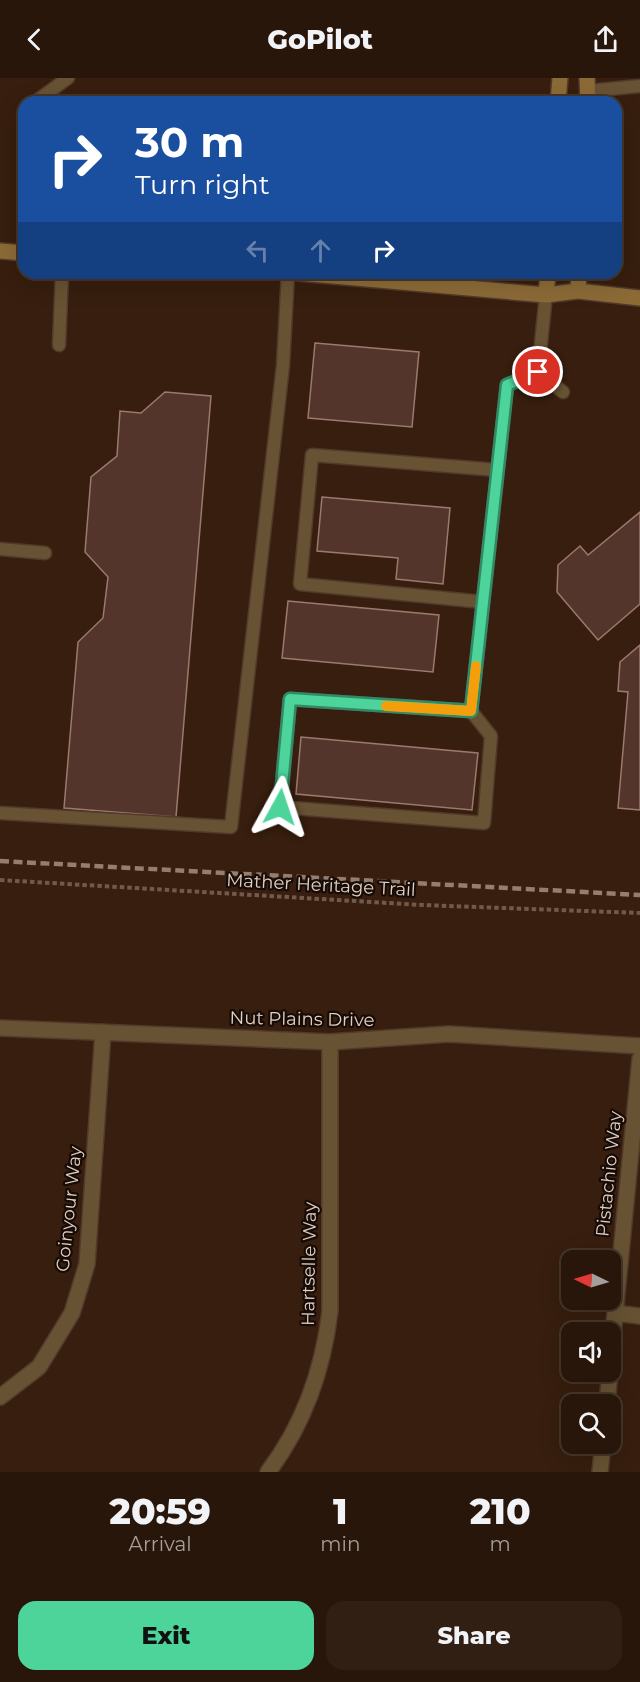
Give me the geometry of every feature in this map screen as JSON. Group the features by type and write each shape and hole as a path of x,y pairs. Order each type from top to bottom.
{"street":[{"path":"558,96 560,78"},
{"path":"0,251 18,252"},
{"path":"366,279 546,295 578,291 640,298"},
{"path":"546,295 547,279"},
{"path":"578,291 579,279"},
{"name":"Nut Plains Drive","path":"0,1028 330,1042 449,1034 640,1046"},
{"name":"Goinyour Way","path":"0,1397 39,1367 72,1313 87,1264 103,1032"},
{"name":"Hartselle Way","path":"268,1472 305,1411 320,1370 327,1337 330,1311 330,1042"},
{"name":"Pistachio Way","path":"614,1322 640,1059"},
{"path":"615,1313 640,1316"},
{"path":"600,1472 602,1454"}],"lane":[{"path":"43,96 68,78"},
{"path":"588,90 640,86"},
{"path":"59,345 62,279"},
{"path":"0,813 231,827 283,366 288,279"},
{"path":"538,372 546,295"},
{"path":"538,372 563,392"},
{"path":"471,711 290,699 280,807 484,823 491,736 471,711 507,385 538,372"},
{"path":"483,602 300,584 312,455 497,470"},
{"path":"0,549 45,553"}],"path":[{"name":"Mather Heritage Trail","path":"0,880 413,904 640,913"}],"building":[{"path":"315,343 419,352 412,427 308,418"},
{"path":"165,392 211,396 176,817 64,808 78,642 103,618 108,577 85,552 91,477 117,456 120,411 141,413"},
{"path":"322,497 450,508 443,584 396,579 398,558 317,551"},
{"path":"640,512 640,604 598,640 557,592 558,565 580,546 588,555"},
{"path":"288,601 439,615 433,672 282,658"},
{"path":"640,645 640,810 618,808 628,692 618,691 620,662"},
{"path":"301,737 478,753 472,810 296,794"}],"railway":[{"path":"0,861 640,895"}],"slow traffic":[{"path":"386,706 471,711 476,666"}],"route":[{"path":"280,807 290,699 471,711 507,385 538,372"}]}
